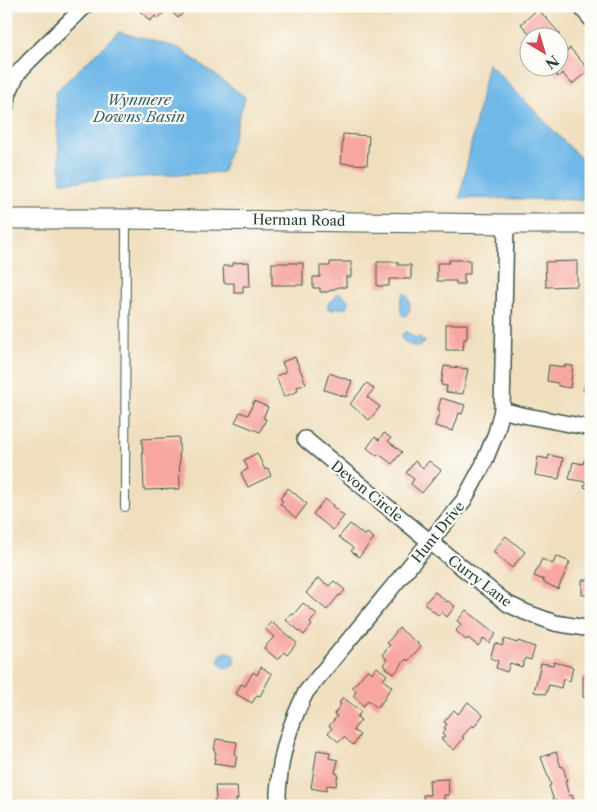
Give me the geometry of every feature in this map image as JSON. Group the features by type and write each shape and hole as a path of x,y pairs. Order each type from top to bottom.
{"street":[{"path":"6,106 9,92 18,74 85,6"},
{"path":"580,6 591,18"},
{"name":"Herman Road","path":"6,219 126,218 591,224"},
{"name":"Hunt Drive","path":"279,806 280,773 285,744 306,692 464,500 483,465 496,433 502,410 506,224"},
{"path":"502,410 591,428"},
{"name":"Devon Circle","path":"305,440 430,542"},
{"name":"Curry Lane","path":"430,542 508,604 555,623 591,629"}],"lane":[{"path":"125,507 126,218"}],"water":[{"name":"Wynmere Downs Basin","path":"119,32 179,48 245,97 223,172 61,182 55,92"},
{"path":"488,63 591,169 591,200 460,198"},
{"path":"338,293 349,301 345,309 335,307 332,310 328,308 328,303 335,299"},
{"path":"405,293 410,307 409,313 403,316 400,302"},
{"path":"404,332 416,338 420,337 425,341 424,344 420,347 406,343 401,337"},
{"path":"227,652 235,660 227,668 219,660"}],"building":[{"path":"6,6 10,6 11,20 6,20"},
{"path":"141,6 184,6 187,9 178,18 168,8 158,19 155,16 150,21 138,9"},
{"path":"538,9 555,28 524,28 521,24"},
{"path":"570,48 589,70 572,84 567,78 570,78"},
{"path":"343,134 369,136 367,165 341,163"},
{"path":"449,260 470,260 470,274 464,274 464,284 456,284 456,281 437,281 437,263 449,263"},
{"path":"577,261 577,286 546,287 545,262"},
{"path":"249,262 250,286 243,286 243,293 234,293 234,283 224,283 223,266 233,266 233,263"},
{"path":"330,262 351,262 351,277 346,277 346,287 320,292 320,288 313,288 313,277 320,277 320,266 330,266"},
{"path":"377,262 398,262 398,265 411,265 411,279 389,279 389,286 377,286"},
{"path":"272,263 303,263 303,285 272,285"},
{"path":"446,324 467,324 467,339 464,339 463,350 446,350"},
{"path":"295,357 306,384 297,387 298,391 284,397 276,376 286,372 282,362"},
{"path":"549,365 573,366 570,388 558,386 558,383 547,381"},
{"path":"444,366 468,369 463,394 446,392 447,386 441,385"},
{"path":"329,373 352,381 346,397 324,390"},
{"path":"587,374 591,375 591,392 583,391"},
{"path":"367,383 374,389 367,397 380,407 369,420 350,404"},
{"path":"441,398 465,405 462,414 459,413 453,431 435,426 440,410 438,410"},
{"path":"254,401 268,407 263,418 266,419 260,432 235,422 240,412 248,415"},
{"path":"384,433 391,438 388,441 402,452 392,464 367,448 375,437 379,440"},
{"path":"179,437 180,489 144,490 142,439"},
{"path":"257,453 265,470 268,468 271,476 248,487 241,473 248,469 244,460"},
{"path":"549,455 563,458 559,479 535,475 538,457 548,459"},
{"path":"584,460 591,462 591,489 584,487 586,482 569,479 573,462 583,464"},
{"path":"415,461 423,468 429,461 441,470 422,493 411,484 414,479 406,473"},
{"path":"288,488 307,504 296,518 280,504 283,501 280,499"},
{"path":"325,499 344,516 333,530 313,514"},
{"path":"350,524 365,536 367,533 374,538 359,557 351,551 353,548 339,537"},
{"path":"506,536 525,552 512,568 493,552"},
{"path":"556,556 570,562 558,589 534,576 542,559 553,564"},
{"path":"589,574 591,574 591,601 589,601 589,595 582,595 582,580 589,580"},
{"path":"318,578 329,586 334,581 345,590 327,610 306,593"},
{"path":"435,592 455,606 447,617 441,612 438,615 424,604"},
{"path":"303,603 317,614 310,623 312,625 304,635 286,620"},
{"path":"466,610 496,634 489,643 484,638 478,646 468,638 466,640 456,631 461,624 457,621"},
{"path":"271,622 297,643 287,655 284,652 278,660 264,648 274,637 265,629"},
{"path":"399,628 421,646 408,661 406,659 394,674 383,665 387,659 382,655 390,645 387,643"},
{"path":"504,639 517,643 518,641 535,647 531,660 525,658 522,667 510,663 507,672 496,668 498,661 490,658 495,643 502,646"},
{"path":"554,662 573,667 570,681 563,679 561,688 549,685 546,694 534,692 541,663 553,665"},
{"path":"261,667 272,674 260,696 257,695 252,703 236,694 241,684 245,686 253,672 257,675"},
{"path":"377,667 387,675 383,680 392,687 377,708 368,700 364,706 353,696 356,692 352,688 368,669 372,673"},
{"path":"583,676 591,676 591,697 583,697"},
{"path":"343,697 361,712 357,717 361,720 353,730 360,735 353,745 344,737 339,742 328,733 332,728 329,726 337,716 334,714 341,704 339,703"},
{"path":"468,702 483,715 474,727 472,725 462,737 464,738 454,750 441,739 445,736 442,734 447,724 444,722 454,710 458,714"},
{"path":"216,739 237,742 235,767 214,764"},
{"path":"317,750 330,752 329,758 338,760 335,773 338,774 336,786 327,785 326,791 311,788"},
{"path":"556,752 561,767 563,766 569,796 572,795 575,806 558,806 556,800 554,801 549,786 551,785 541,757"},
{"path":"448,779 449,795 444,795 444,806 427,806 423,795 430,795 429,780"},
{"path":"215,786 237,786 238,799 236,799 236,806 214,806 214,800 216,799"}]}
